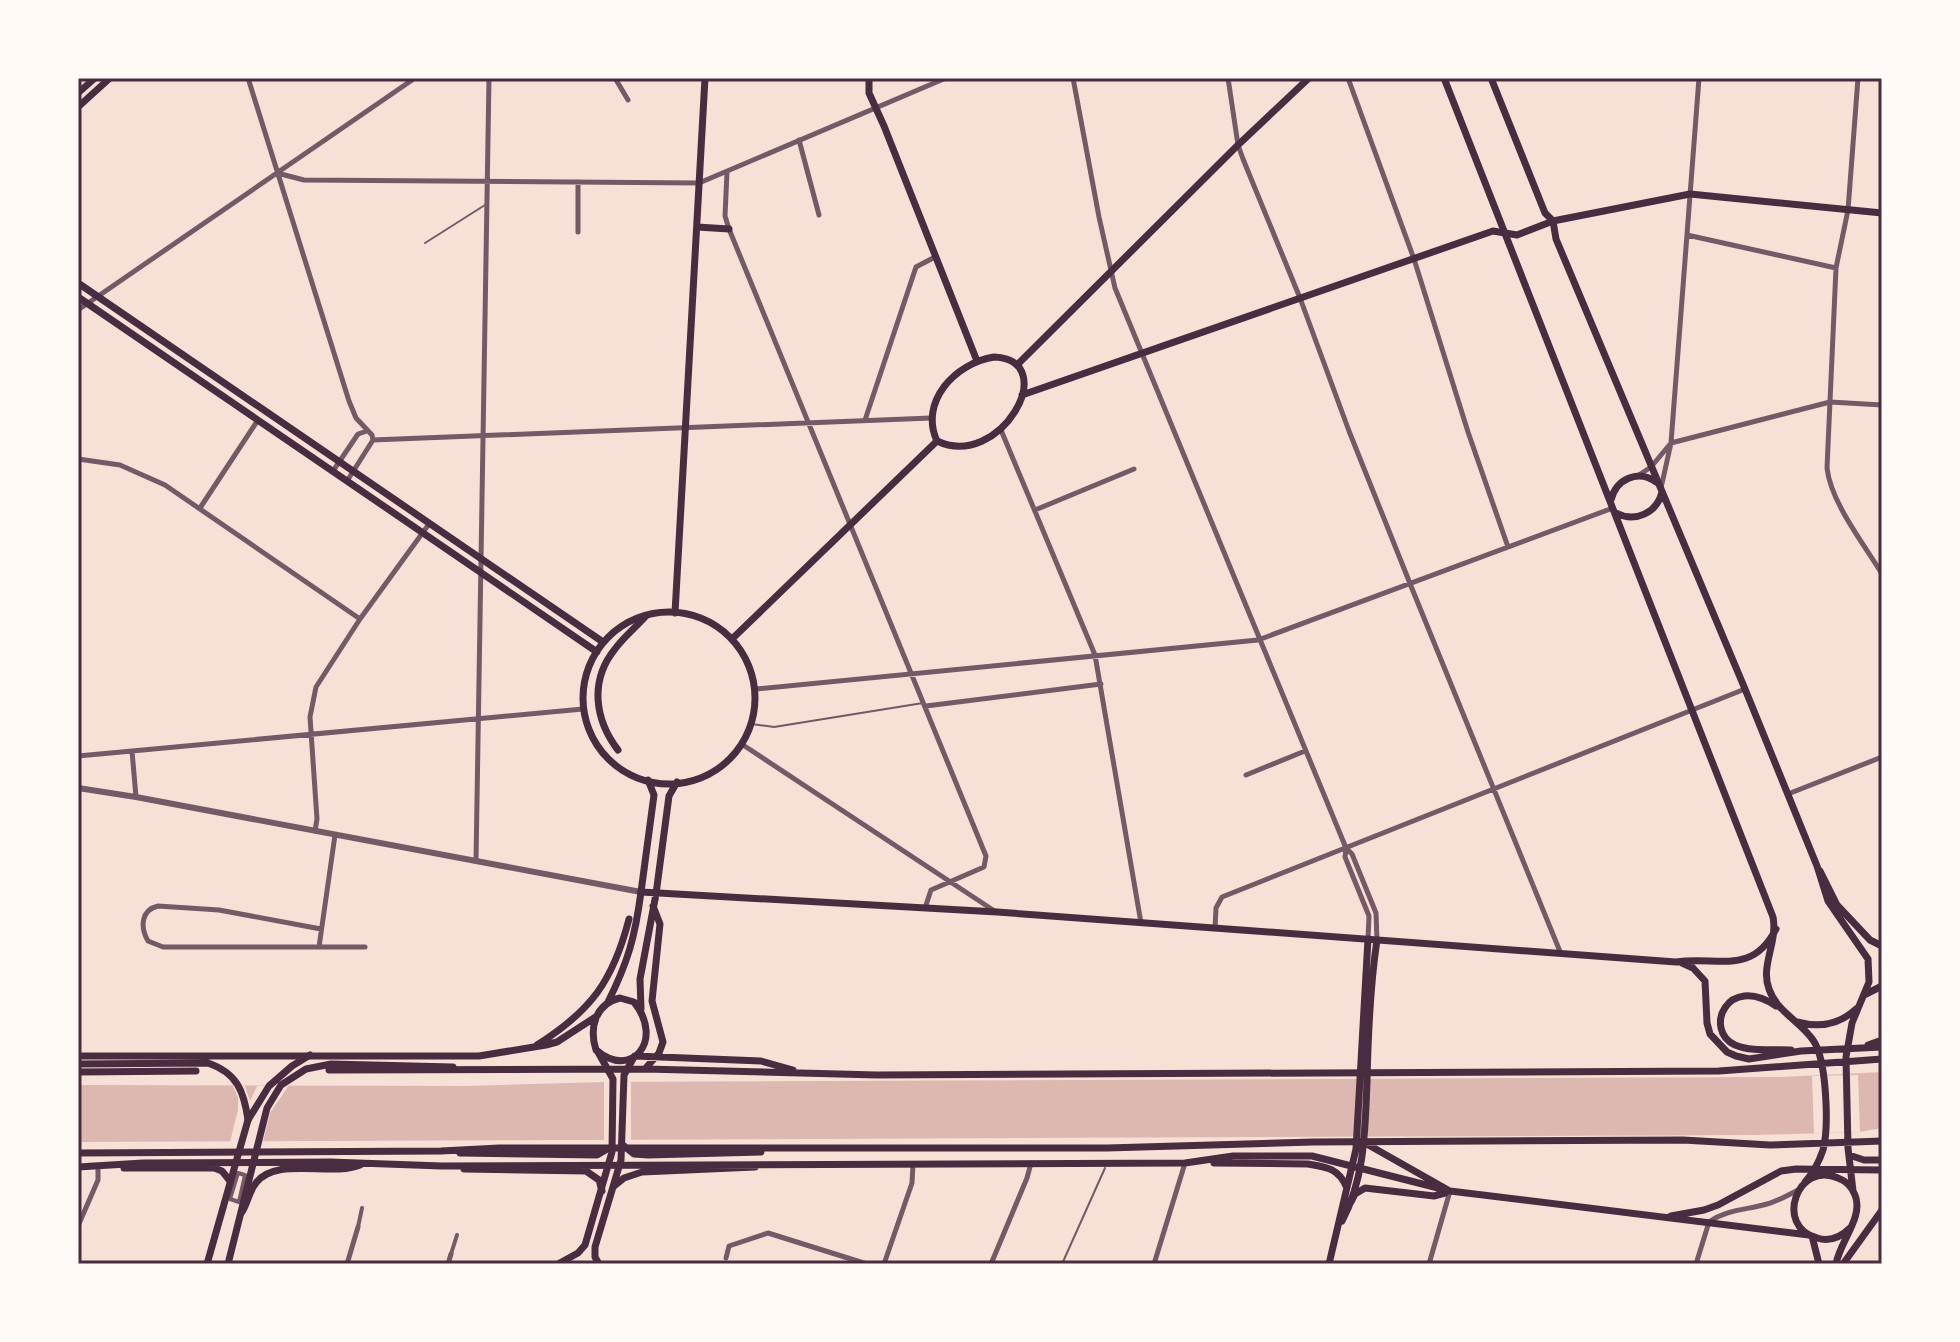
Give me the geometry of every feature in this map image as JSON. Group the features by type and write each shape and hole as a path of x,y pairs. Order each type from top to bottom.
{"main road":[{"path":"78,93 95,78"},
{"path":"78,107 110,78"},
{"path":"675,613 705,78"},
{"path":"869,78 869,93 977,361"},
{"path":"1018,364 1309,78"},
{"path":"1444,78 1769,906 1776,929 1766,977 1773,998 1783,1011"},
{"path":"1491,78 1545,213 1553,221 1556,239 1817,866 1837,905 1870,940 1882,946"},
{"path":"1022,395 1493,231 1517,235 1553,221 1690,194 1882,213"},
{"path":"697,227 729,229"},
{"path":"78,283 603,642"},
{"path":"78,297 597,652"},
{"path":"1003,358 1022,368 1025,380 1022,395 1001,430 976,445 961,448 937,441 931,418 937,398 960,370 977,361 1003,358"},
{"path":"733,638 937,441"},
{"path":"1613,507 1614,489 1638,475 1650,477 1660,488"},
{"path":"1613,507 1626,517 1643,514 1657,504 1660,488"},
{"path":"675,613 715,626 733,638 749,662 756,689 752,724 743,745 721,766 707,774 677,782 648,780 626,773 603,754 589,733 583,709 585,679 603,642 623,626 646,616 675,613"},
{"path":"618,750 605,730 598,708 600,676 615,648 646,616"},
{"path":"558,1264 578,1253 585,1245 611,1152 612,1079 596,1050 593,1027 626,966 637,927 654,795 648,780"},
{"path":"642,1011 640,979 656,894 669,796 677,782"},
{"path":"1817,866 1819,879 1835,914 1868,959 1870,971 1866,994 1848,1036 1846,1073 1850,1166 1858,1206 1836,1264"},
{"path":"641,892 997,912 1676,962 1741,961 1762,950 1776,929"},
{"path":"645,1069 659,1053 663,1042 652,1001 660,924 653,906"},
{"path":"531,1048 572,1022 600,990 614,966 629,919"},
{"path":"1364,1066 1368,939"},
{"path":"1351,1202 1354,1172 1363,1141 1363,1078 1377,940"},
{"path":"1676,962 1693,968 1705,981 1710,1034 1727,1052 1749,1059 1801,1051 1882,1047"},
{"path":"1866,994 1882,986"},
{"path":"1801,1051 1745,1048 1729,1041 1723,1034 1720,1019 1723,1011 1735,999 1744,995 1756,996 1795,1021 1819,1049 1824,1074 1823,1149 1817,1165 1794,1198 1794,1216 1810,1236 1819,1264"},
{"path":"599,1264 595,1247 622,1152 623,1079 628,1064 641,1050 648,1031 642,1011 634,1002 628,999 608,1002"},
{"path":"1795,1021 1807,1025 1829,1024 1842,1020 1860,1004"},
{"path":"78,1056 479,1056 557,1042 597,1016"},
{"path":"1862,1047 1882,1040"},
{"path":"596,1050 618,1061 662,1056 761,1061 803,1073"},
{"path":"207,1264 248,1120 269,1086 292,1066 311,1055"},
{"path":"329,1070 645,1069 848,1075 1719,1071 1882,1059"},
{"path":"78,1064 208,1063 222,1068 240,1086 248,1120"},
{"path":"228,1264 267,1108 281,1085 306,1069 331,1064 438,1065 465,1069"},
{"path":"78,1072 196,1071"},
{"path":"622,1152 648,1155 795,1149 1165,1147 1363,1141 1683,1140 1770,1145 1882,1141"},
{"path":"1357,1162 1356,1149 1363,1141"},
{"path":"1363,1141 1450,1191"},
{"path":"78,1153 529,1148 795,1149"},
{"path":"441,1151 477,1155 600,1155 611,1152"},
{"path":"1849,1151 1864,1160 1882,1160"},
{"path":"1200,1163 1233,1156 1312,1156 1450,1191 1810,1236 1833,1238 1850,1228"},
{"path":"102,1167 143,1163 442,1166 1308,1164 1337,1172 1346,1186"},
{"path":"242,1212 256,1182 273,1170 348,1170 362,1164"},
{"path":"614,1186 624,1178 642,1172 794,1164"},
{"path":"442,1166 478,1170 586,1171 599,1180 602,1191"},
{"path":"78,1167 214,1168 222,1171 230,1181"},
{"path":"1667,1217 1704,1210 1781,1171 1882,1170"},
{"path":"1329,1264 1346,1186 1354,1172"},
{"path":"1808,1179 1833,1176 1848,1184 1853,1191"},
{"path":"1339,1226 1355,1194 1365,1188 1434,1196 1450,1191"},
{"path":"1843,1264 1882,1210"}],"street":[{"path":"248,78 349,401 356,418 373,440"},
{"path":"78,310 415,78"},
{"path":"475,862 489,78"},
{"path":"615,78 628,100"},
{"path":"277,173 304,180 699,183 946,78"},
{"path":"1073,78 1115,288 1258,640 1376,913 1377,940"},
{"path":"1228,78 1238,145 1300,298 1349,431 1562,955"},
{"path":"1348,78 1414,259 1508,547"},
{"path":"1660,488 1671,443 1699,78"},
{"path":"1858,78 1848,210 1836,268 1829,482 1882,574"},
{"path":"799,140 819,215"},
{"path":"727,172 725,216 729,229 986,856 984,867 931,890 925,908"},
{"path":"578,182 578,232"},
{"path":"1687,235 1836,268"},
{"path":"865,420 916,267 935,257"},
{"path":"485,362 492,358"},
{"path":"1638,475 1651,467 1671,443 1830,402 1882,405"},
{"path":"373,440 931,418"},
{"path":"200,508 258,420"},
{"path":"1001,430 1095,655 1141,924"},
{"path":"333,471 358,434 368,431"},
{"path":"347,481 373,440"},
{"path":"78,459 120,465 165,485 360,619"},
{"path":"1035,510 1134,469"},
{"path":"756,689 1258,640 1613,507"},
{"path":"315,831 317,819 310,733 316,687 360,619 429,524"},
{"path":"925,704 1101,684"},
{"path":"1215,929 1216,908 1222,897 1745,689"},
{"path":"78,756 583,709"},
{"path":"743,745 997,912"},
{"path":"132,751 136,797"},
{"path":"1246,775 1305,751"},
{"path":"1788,794 1882,757"},
{"path":"78,788 641,892"},
{"path":"319,947 335,835"},
{"path":"1346,848 1345,857 1369,916 1368,939"},
{"path":"321,929 219,910 158,906 144,915 145,935 154,945 365,947"},
{"path":"991,1264 1031,1163"},
{"path":"1154,1264 1185,1163"},
{"path":"884,1264 912,1183 913,1164"},
{"path":"78,1226 102,1167"},
{"path":"238,1173 245,1175 239,1202 230,1199 238,1173"},
{"path":"1696,1264 1709,1222 1722,1214 1771,1203 1798,1190"},
{"path":"1429,1264 1450,1191"},
{"path":"347,1264 362,1208"},
{"path":"726,1258 729,1246 768,1233 867,1264"},
{"path":"448,1264 457,1235"}],"lane":[{"path":"425,243 486,204"},
{"path":"752,724 774,727 925,704"},
{"path":"1062,1264 1107,1163"}],"shaded area":[{"path":"1882,1072 1882,1128 1860,1132 1757,1135 78,1142 78,1085 467,1086 604,1082 1781,1077"}],"pier":[{"path":"1858,1075 1860,1132 1814,1133 1812,1076"},
{"path":"604,1082 631,1082 631,1140 604,1140"},
{"path":"289,1085 270,1113 263,1142 230,1142 238,1110 238,1098 233,1086 245,1086 250,1101 257,1086"}]}
